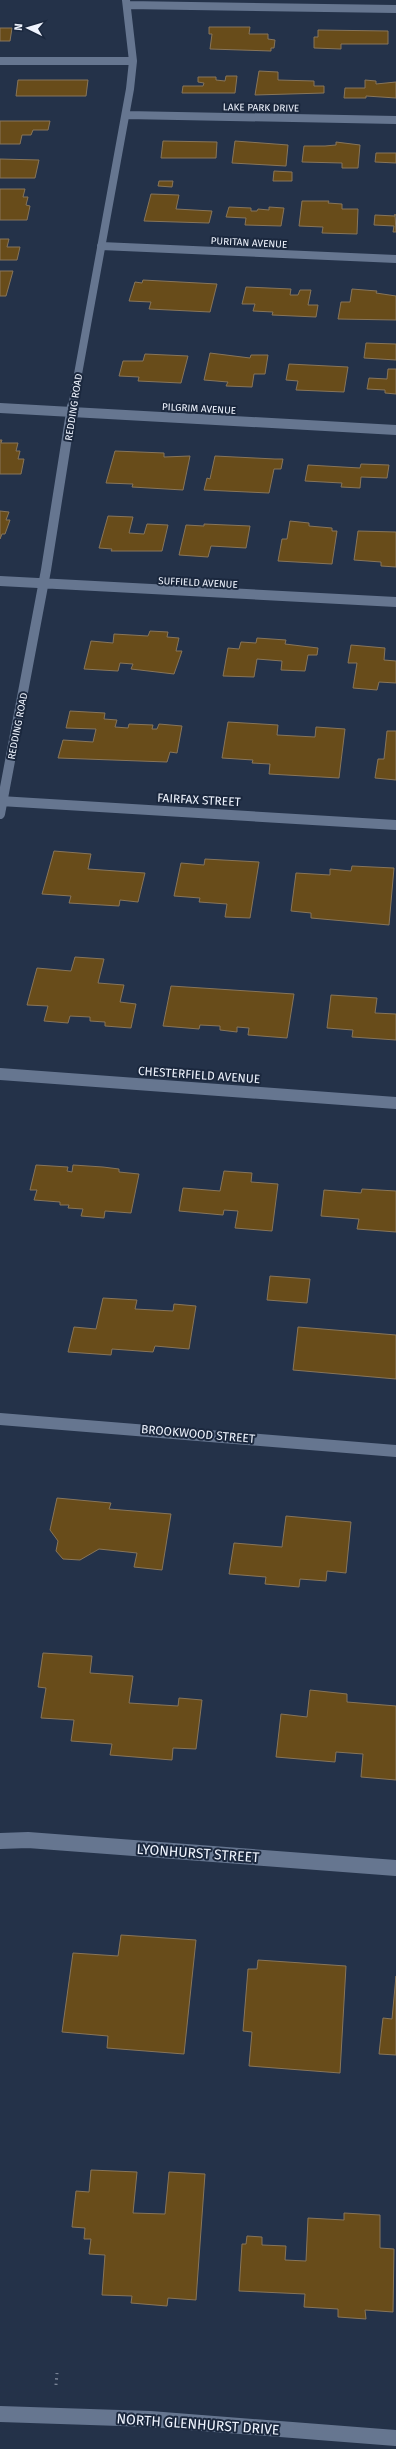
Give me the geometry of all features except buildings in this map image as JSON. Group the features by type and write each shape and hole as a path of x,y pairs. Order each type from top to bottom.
{"street":[{"path":"126,2 396,9"},
{"name":"REDDING ROAD","path":"0,814 1,801 44,584 101,246 126,115 133,61 126,2"},
{"path":"0,61 133,61"},
{"name":"LAKE PARK DRIVE","path":"126,115 396,120"},
{"name":"PURITAN AVENUE","path":"101,246 396,260"},
{"name":"PILGRIM AVENUE","path":"0,408 396,430"},
{"name":"SUFFIELD AVENUE","path":"0,581 396,602"},
{"name":"FAIRFAX STREET","path":"1,801 396,825"},
{"name":"CHESTERFIELD AVENUE","path":"0,1074 396,1103"},
{"name":"BROOKWOOD STREET","path":"0,1419 396,1451"},
{"name":"LYONHURST STREET","path":"0,1841 28,1840 396,1868"},
{"name":"NORTH GLENHURST DRIVE","path":"0,2414 150,2419 396,2438"}],"path":[{"path":"56,2385 57,2373"}]}
